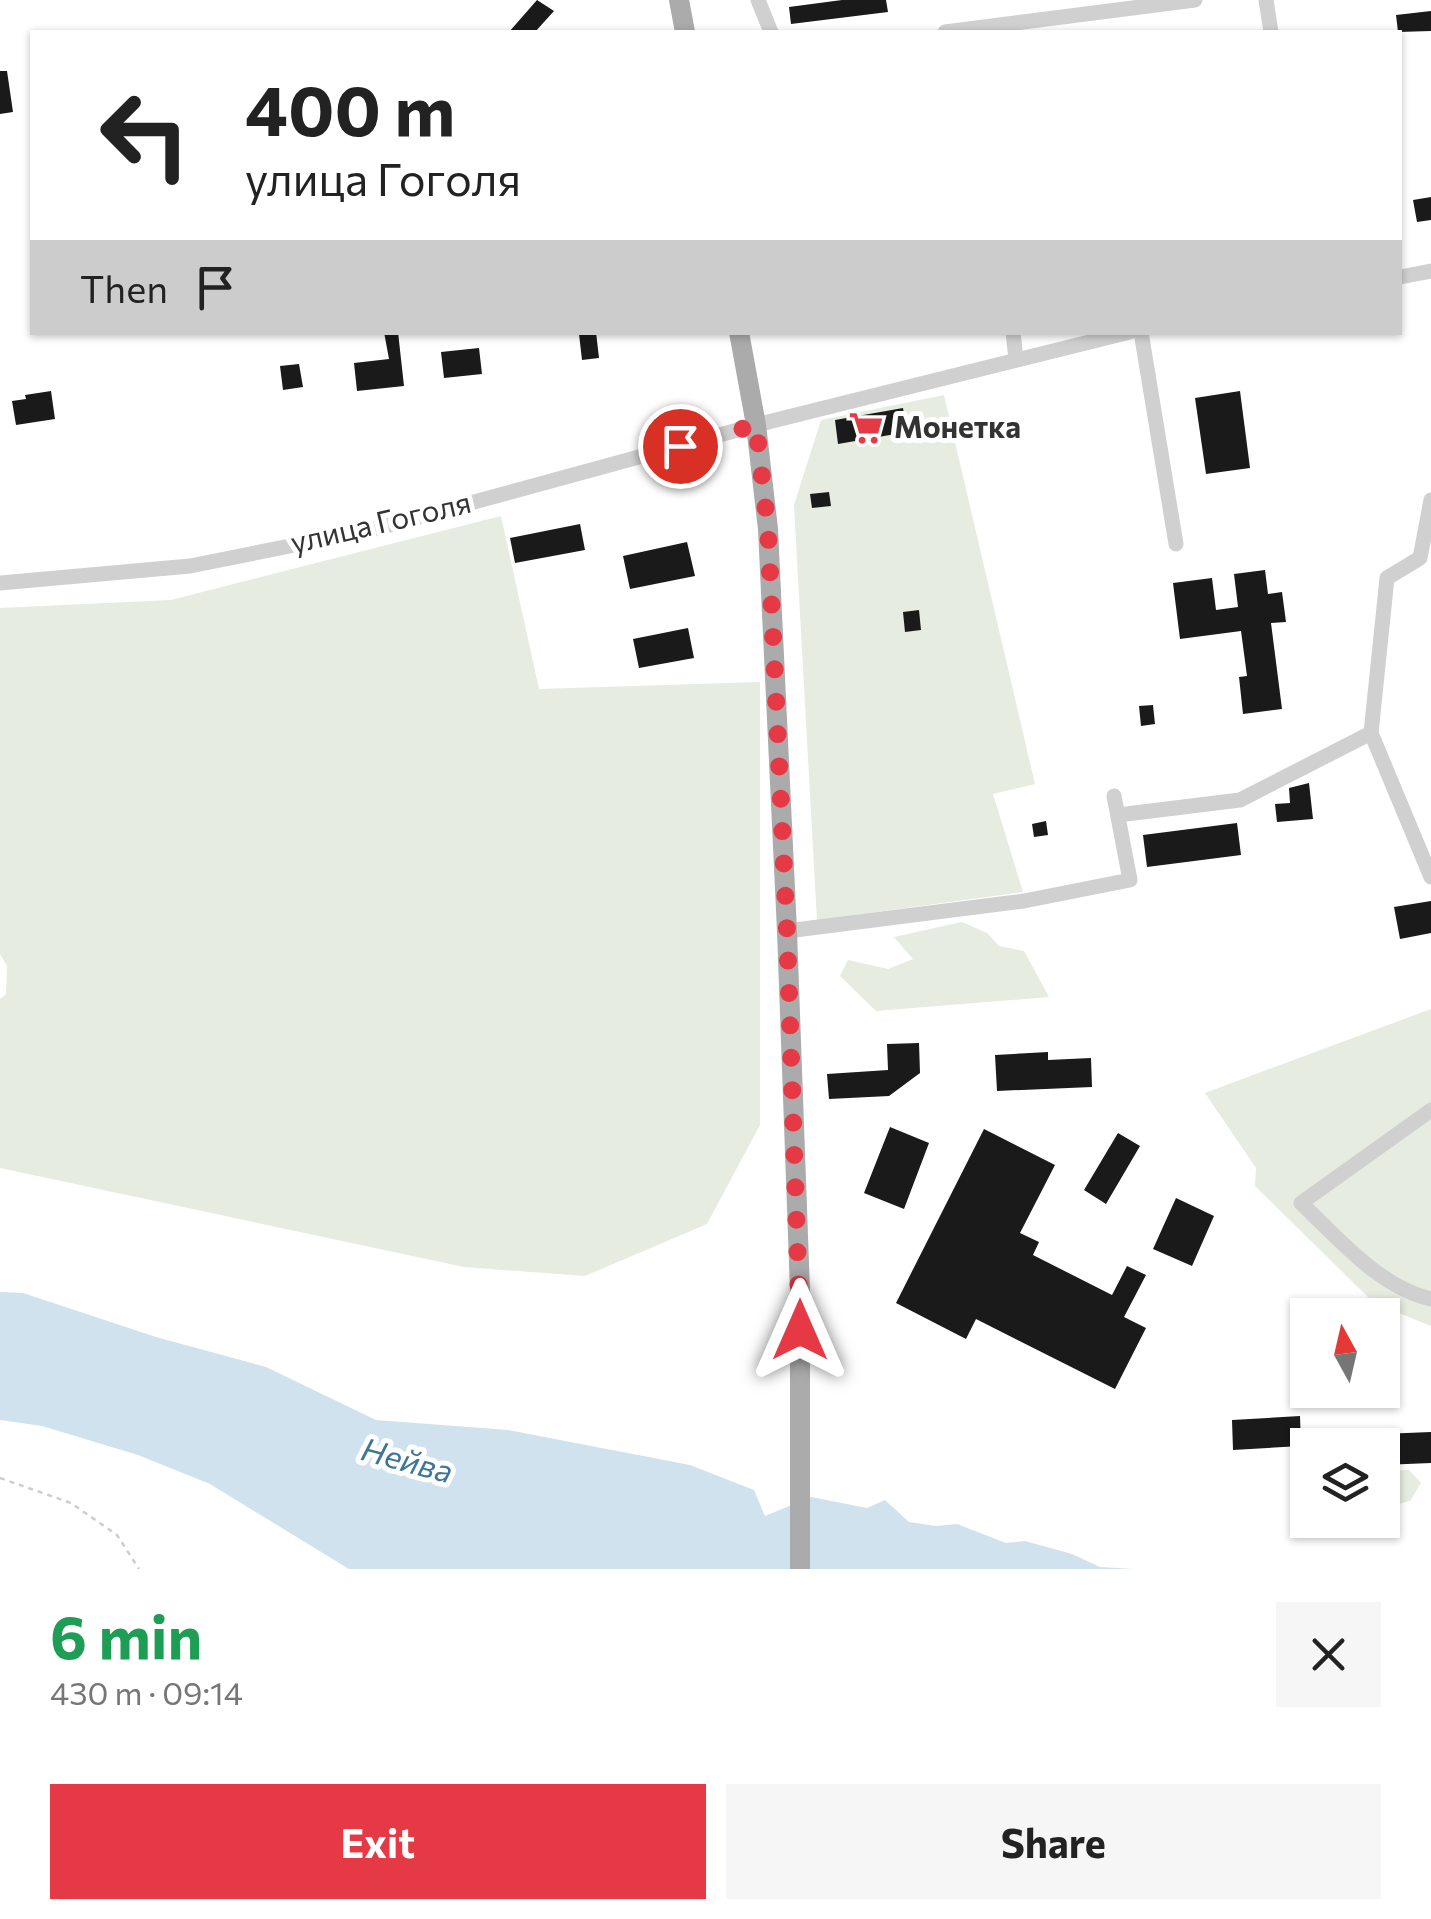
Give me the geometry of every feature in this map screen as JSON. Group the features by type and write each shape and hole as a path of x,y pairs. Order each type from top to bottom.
{"main road":[{"path":"679,0 685,30"},
{"path":"740,335 756,425 768,529 800,1291 800,1569"}],"street":[{"path":"758,0 770,30"},
{"path":"977,30 1195,0"},
{"path":"1266,0 1271,30"},
{"path":"1402,277 1431,272"},
{"path":"1013,335 1016,360"},
{"name":"улица Гоголя","path":"0,584 190,566 375,528 756,425 1118,335"},
{"path":"1142,335 1176,544"},
{"path":"1431,500 1420,558 1387,578 1370,732 1431,876"},
{"path":"1118,815 1240,800 1370,732"},
{"path":"787,931 1024,901 1130,880 1114,796"},
{"path":"1431,1110 1301,1203 1360,1260 1416,1295 1431,1298"}],"path":[{"path":"0,1478 71,1503 116,1535 139,1569"}],"shaded area":[{"path":"944,395 1035,784 993,794 1023,892 817,920 794,505 821,420"},
{"path":"501,516 539,689 760,682 760,1125 707,1224 585,1276 464,1267 0,1168 0,999 6,994 7,966 0,954 0,608 171,600"},
{"path":"962,922 987,933 999,946 1024,951 1049,997 876,1011 840,976 848,960 888,969 913,959 894,937"},
{"path":"1431,1009 1431,1326 1400,1313 1400,1298 1369,1298 1255,1186 1256,1168 1205,1093"},
{"path":"1400,1470 1409,1470 1421,1483 1410,1501 1400,1504"}],"water":[{"name":"Нейва","path":"0,1292 23,1293 156,1337 266,1367 376,1420 508,1430 690,1465 754,1490 765,1516 811,1497 867,1508 885,1500 909,1522 957,1524 1006,1543 1025,1541 1072,1554 1100,1567 1134,1569 349,1569 210,1484 138,1455 42,1426 0,1420"}],"building":[{"path":"537,0 554,11 537,30 511,30"},
{"path":"842,0 886,0 888,12 791,24 789,7"},
{"path":"1431,11 1431,31 1398,30 1396,15"},
{"path":"0,71 7,71 13,112 0,114"},
{"path":"1431,197 1431,220 1417,222 1413,200"},
{"path":"385,335 398,335 404,386 357,391 354,363 389,359"},
{"path":"579,335 596,335 599,358 582,360"},
{"path":"479,348 482,374 444,378 441,352"},
{"path":"299,364 303,387 283,390 280,366"},
{"path":"51,391 55,419 16,425 12,401"},
{"path":"1240,391 1250,468 1206,474 1195,398"},
{"path":"903,408 907,432 838,444 835,420"},
{"path":"829,492 831,506 812,508 810,494"},
{"path":"580,524 585,550 515,563 510,538"},
{"path":"687,542 695,576 630,589 623,556"},
{"path":"1265,570 1268,594 1282,592 1286,622 1271,623 1282,709 1243,714 1239,677 1247,676 1241,631 1180,639 1173,583 1212,578 1216,610 1238,607 1234,574"},
{"path":"919,610 921,630 905,632 903,612"},
{"path":"688,628 694,658 639,668 633,639"},
{"path":"1153,705 1155,724 1141,726 1139,706"},
{"path":"1309,783 1313,819 1277,822 1275,804 1290,803 1289,788"},
{"path":"1046,821 1048,835 1034,837 1032,824"},
{"path":"1237,823 1241,855 1147,867 1143,835"},
{"path":"1431,901 1431,933 1400,939 1394,907"},
{"path":"919,1043 920,1073 889,1096 829,1099 827,1074 888,1070 887,1044"},
{"path":"1048,1052 1048,1060 1091,1058 1092,1087 997,1091 995,1055"},
{"path":"890,1127 929,1143 904,1209 864,1193"},
{"path":"984,1129 1055,1165 1020,1233 1039,1242 1033,1255 1112,1295 1127,1266 1146,1275 1124,1317 1146,1328 1115,1389 976,1319 966,1339 896,1303"},
{"path":"1118,1133 1140,1146 1106,1204 1084,1190"},
{"path":"1176,1198 1214,1216 1192,1266 1153,1249"},
{"path":"1300,1416 1300,1428 1290,1428 1290,1447 1233,1450 1232,1420"},
{"path":"1431,1432 1431,1463 1400,1464 1400,1433"}],"place":[{"name":"Монетка","path":"866,428"}],"route":[{"path":"680,446 756,425 768,529 800,1330"}]}
